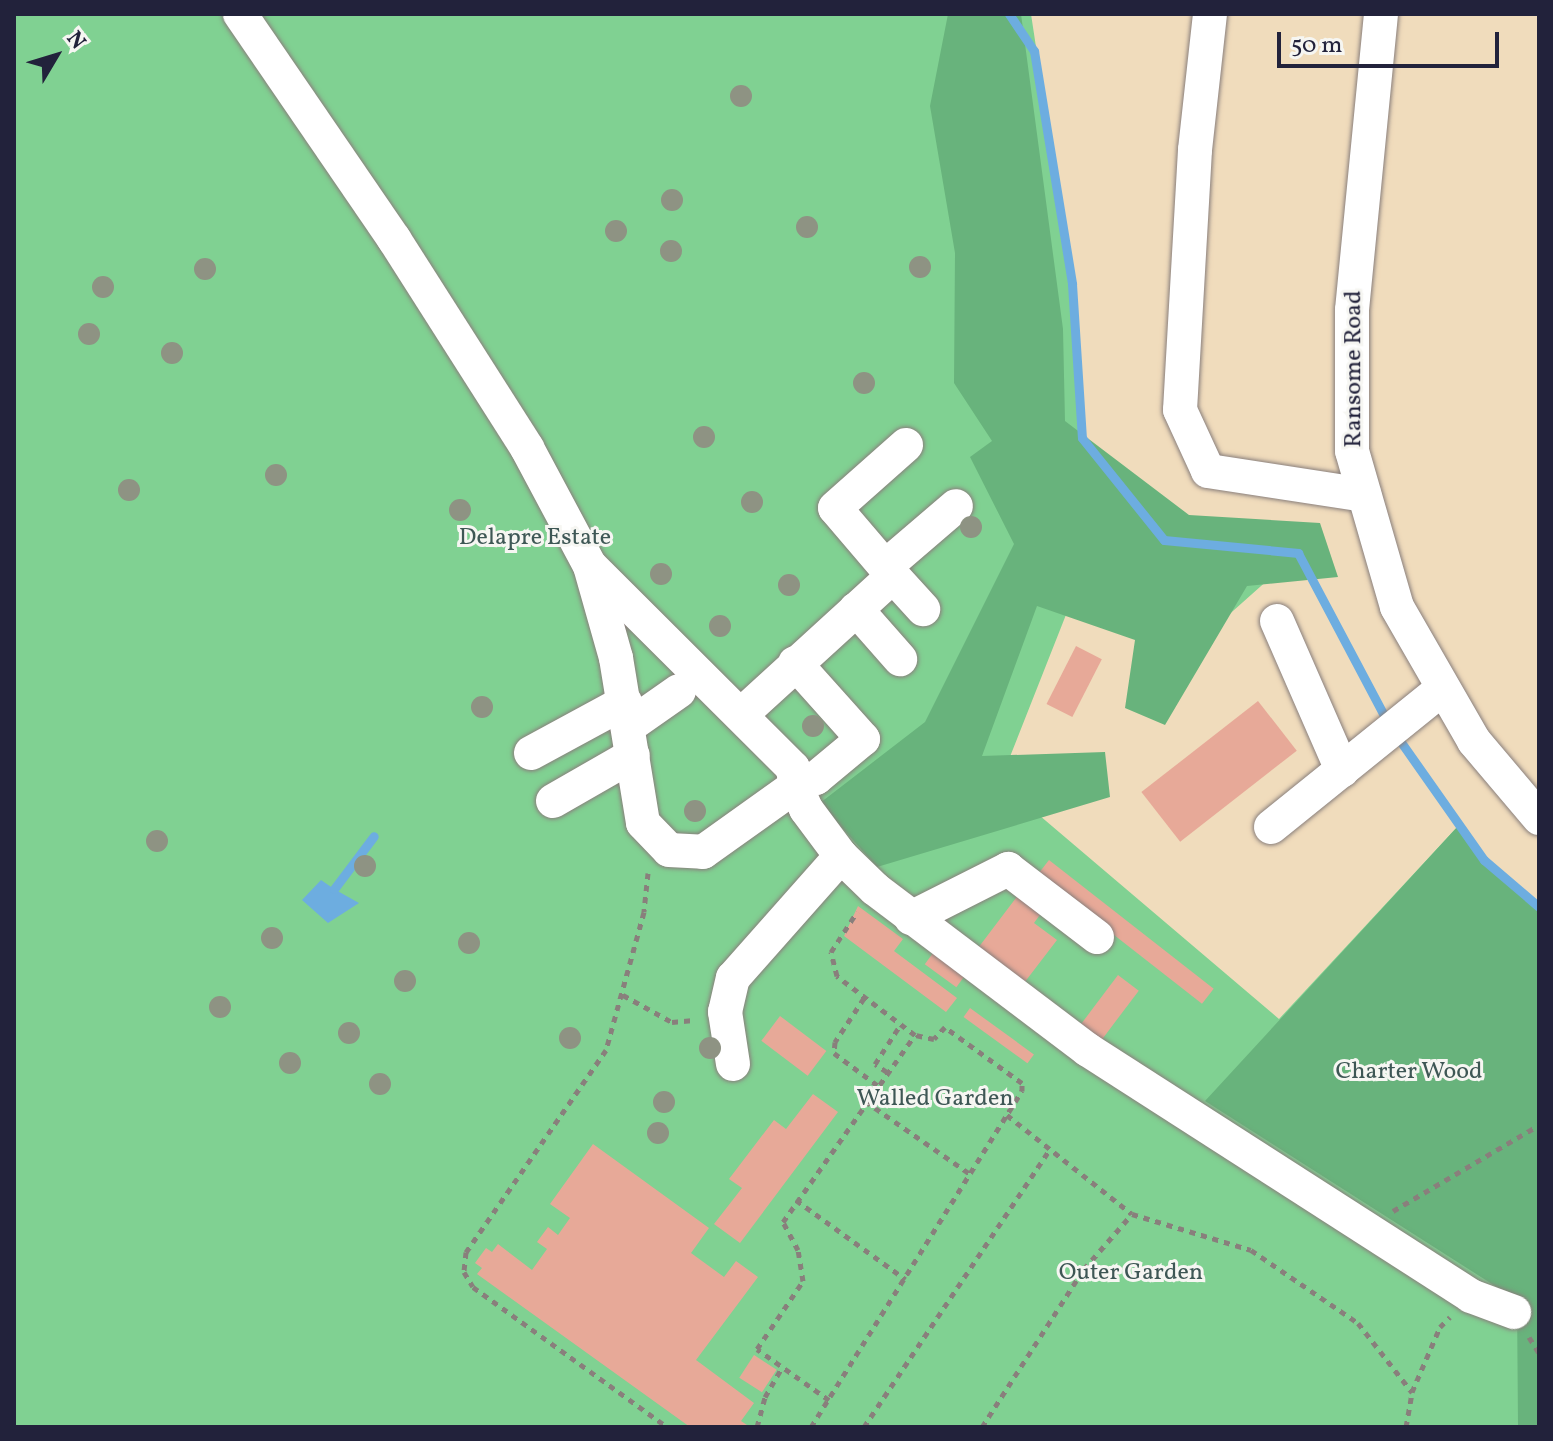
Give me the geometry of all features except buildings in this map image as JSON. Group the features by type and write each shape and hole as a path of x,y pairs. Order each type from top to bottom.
{"street":[{"path":"240,14 486,382 590,566 629,728 643,823 651,836 669,850 703,852 795,783 816,778 863,739 795,663"},
{"path":"1210,14 1195,150 1180,410 1208,471 1364,495"},
{"name":"Ransome Road","path":"1381,14 1352,310 1352,451 1397,607 1474,741 1539,818"},
{"path":"906,445 835,508 923,609"},
{"path":"755,702 856,609 956,506"},
{"path":"590,566 755,702 793,768 795,783 806,809 841,856 875,889 1088,1050 1471,1296 1514,1312"},
{"path":"856,609 900,659"},
{"path":"1277,621 1342,770"},
{"path":"1271,827 1443,688"},
{"path":"553,801 629,728 679,691"},
{"path":"531,753 629,728"},
{"path":"731,1048 725,1012 733,978 841,856"},
{"path":"911,918 1008,869 1097,937"}],"path":[{"path":"651,836 644,912 606,1050 466,1252 464,1272 473,1287 667,1427"},
{"path":"811,1427 1007,1115 1022,1083 945,1027 934,1039 915,1035 837,976 831,952 875,889"},
{"path":"623,995 672,1022 705,1017 731,1048"},
{"path":"864,998 835,1042 834,1053 877,1085"},
{"path":"887,1072 875,1064 901,1024"},
{"path":"829,1400 757,1349 803,1281 798,1250 783,1222 865,1101 915,1035"},
{"path":"865,1101 970,1174"},
{"path":"1007,1115 1132,1214 1251,1250 1358,1323 1412,1392"},
{"path":"1365,1228 1539,1125"},
{"path":"864,1427 1050,1149"},
{"path":"796,1200 905,1279"},
{"path":"982,1427 1084,1269 1132,1214"},
{"path":"1406,1427 1412,1392 1440,1327 1471,1296"},
{"path":"757,1427 765,1397 782,1367"}],"green space":[{"name":"Delapre Estate","path":"14,14 1031,14 1072,284 1083,438 1164,540 1298,553 1197,643 1073,597 1000,782 1279,1019 1459,825 1484,860 1539,907 1539,1427 14,1427"},
{"path":"948,14 1021,14 1063,329 1065,421 1189,515 1320,523 1338,577 1247,586 1165,725 1125,708 1135,640 1037,606 982,756 1105,752 1110,797 877,867 820,803 925,722 1014,544 970,457 992,441 954,383 955,253 930,106"},
{"name":"Charter Wood","path":"1459,825 1484,860 1539,907 1539,1427 1518,1427 1517,1300 1205,1101"}],"water":[{"path":"321,880 359,903 328,923 302,900"}],"waterway":[{"path":"1009,14 1034,51 1072,284 1082,438 1164,540 1298,553 1388,723"},
{"path":"1396,735 1484,860 1539,907"},
{"path":"334,889 374,836"}],"park label":[{"name":"Walled Garden","path":"935,1100"},
{"name":"Outer Garden","path":"1131,1274"}]}
